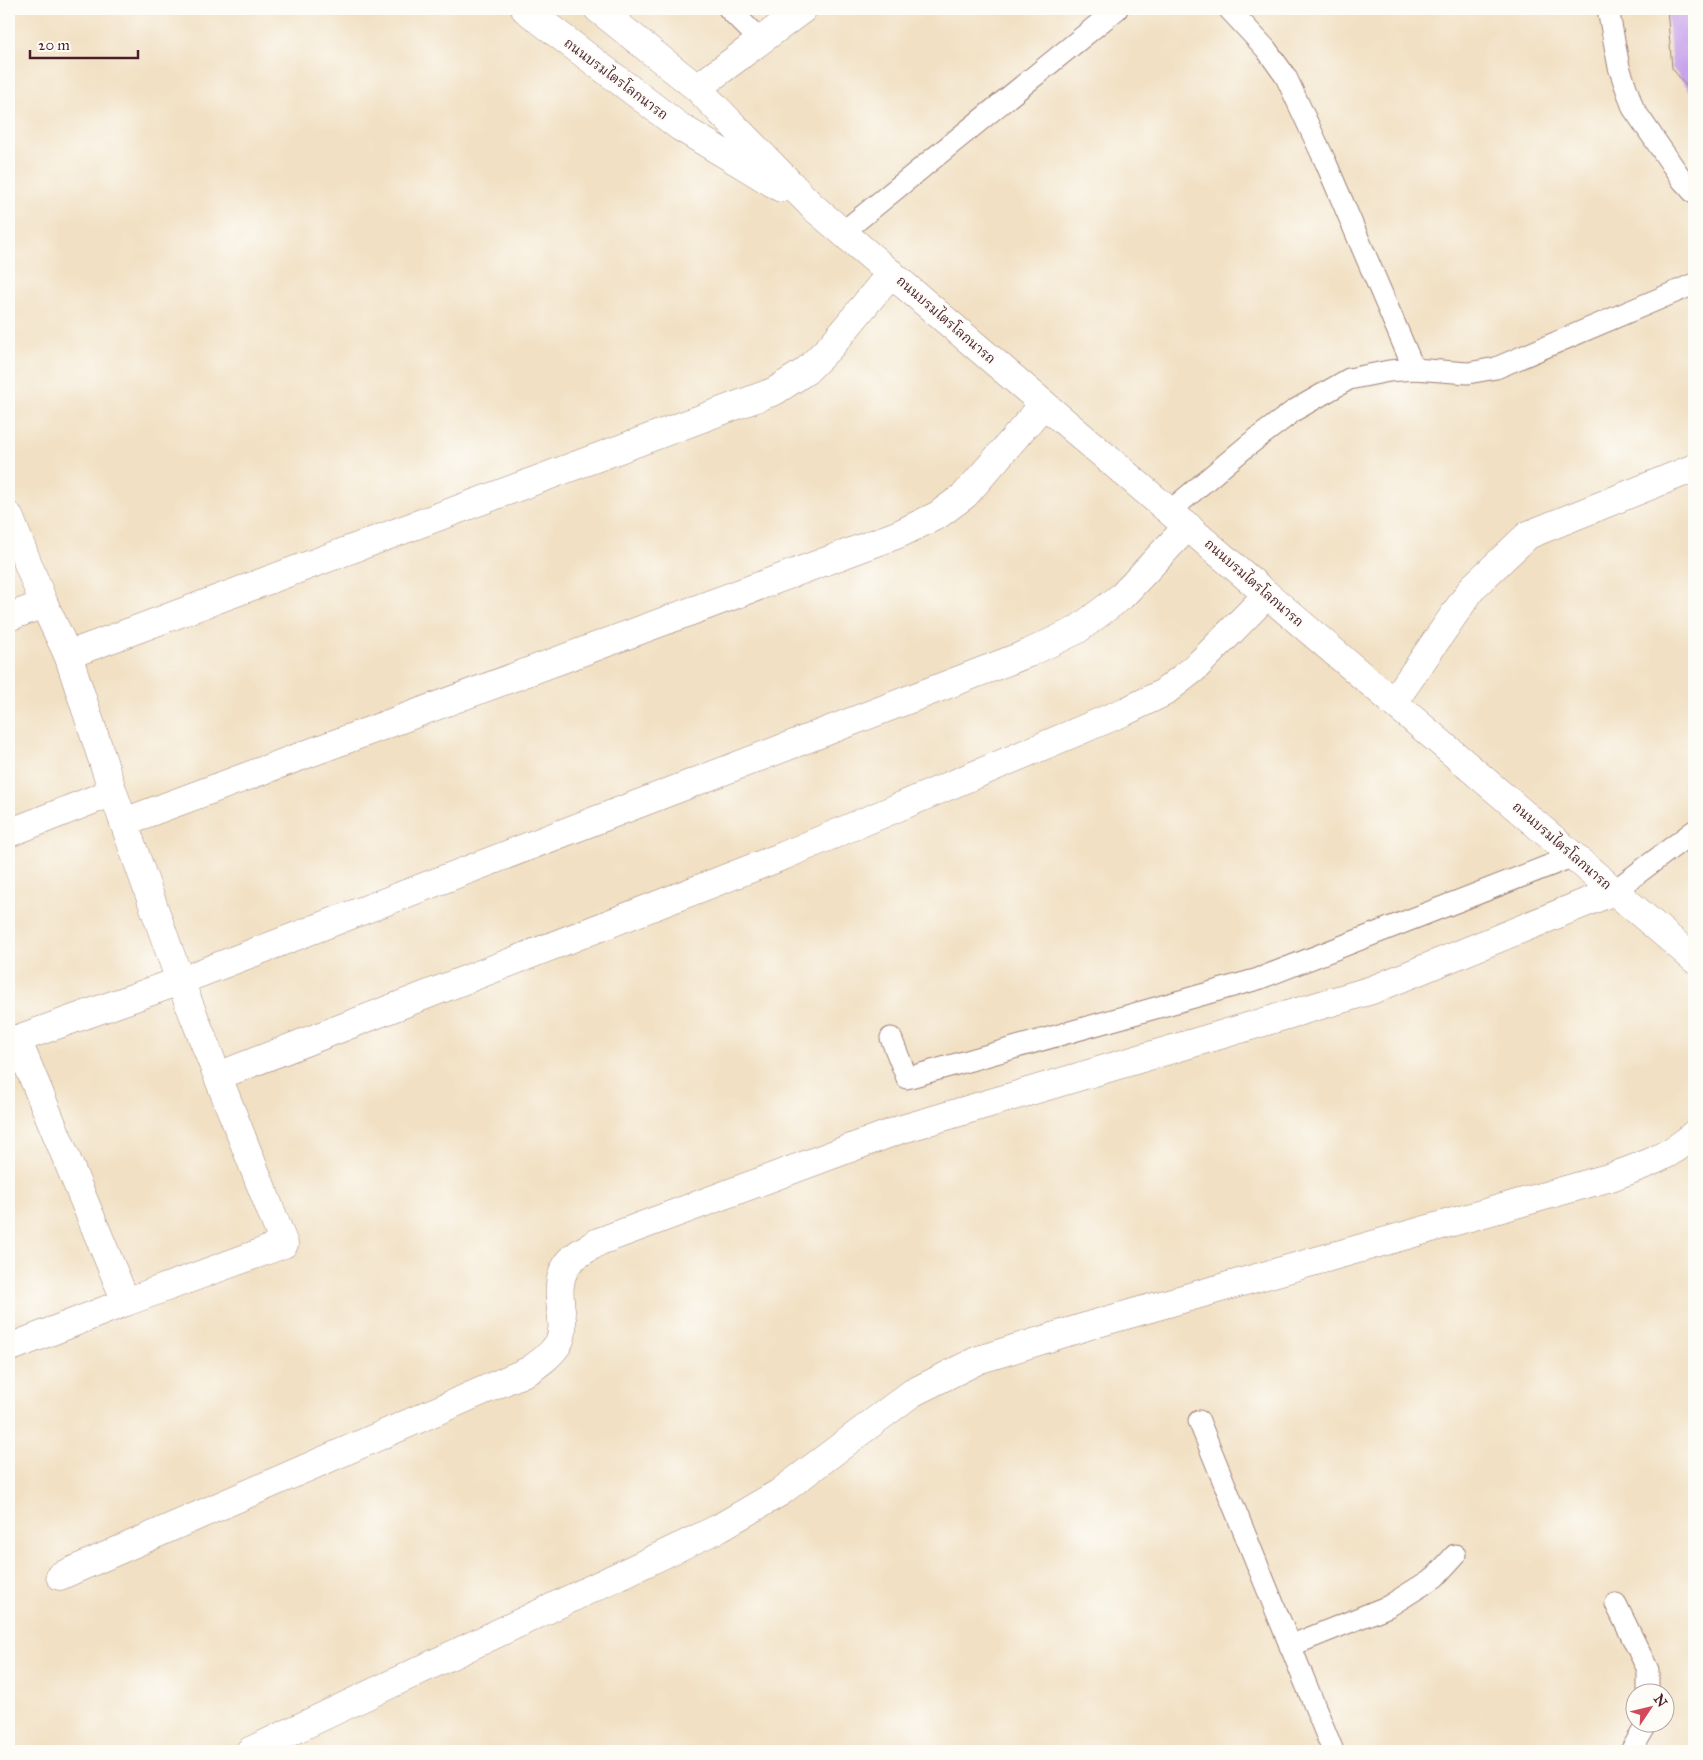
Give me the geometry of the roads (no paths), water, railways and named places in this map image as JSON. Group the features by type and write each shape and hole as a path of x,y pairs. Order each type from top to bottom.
{"street":[{"name":"ถนนบรมไตรโลกนารถ","path":"525,9 680,128 813,207"},
{"name":"ถนนบรมไตรโลกนารถ","path":"598,9 697,88 813,207 1694,959"},
{"path":"697,88 802,9"},
{"path":"68,656 775,391 806,371 831,346 891,274"},
{"path":"124,822 899,534 938,515 965,495 1044,404"},
{"path":"1393,703 1473,587 1528,534 1694,468"},
{"path":"9,516 44,604 68,656 113,792 180,980 284,1244 126,1302 9,1348"},
{"path":"126,1302 13,1040 180,980 1029,653 1077,630 1122,596 1179,519"},
{"path":"218,1076 783,856 1126,711 1163,693 1196,668 1267,595"},
{"path":"9,617 44,604"},
{"path":"9,833 113,792"},
{"path":"60,1576 530,1370 548,1357 559,1342 562,1324 558,1296 561,1277 568,1263 598,1242 899,1130 1372,990 1614,891"},
{"path":"250,1751 716,1529 779,1493 912,1393 978,1360 1100,1323 1611,1178 1653,1162 1688,1140 1694,1134"}],"lane":[{"path":"729,9 760,40"},
{"path":"843,232 1117,9"},
{"path":"1229,9 1266,49 1286,77 1326,163 1414,369"},
{"path":"1608,9 1619,67 1633,108 1683,181 1694,193"},
{"path":"1179,519 1247,446 1295,410 1349,379 1389,371 1414,369 1468,373 1496,368 1694,284"},
{"path":"1614,891 1694,831"},
{"path":"891,1038 907,1078 1258,978 1574,856"},
{"path":"1199,1421 1333,1751"},
{"path":"1290,1646 1389,1606 1435,1578 1455,1555"},
{"path":"1616,1604 1648,1670 1648,1682"},
{"path":"1631,1751 1642,1732"}]}
